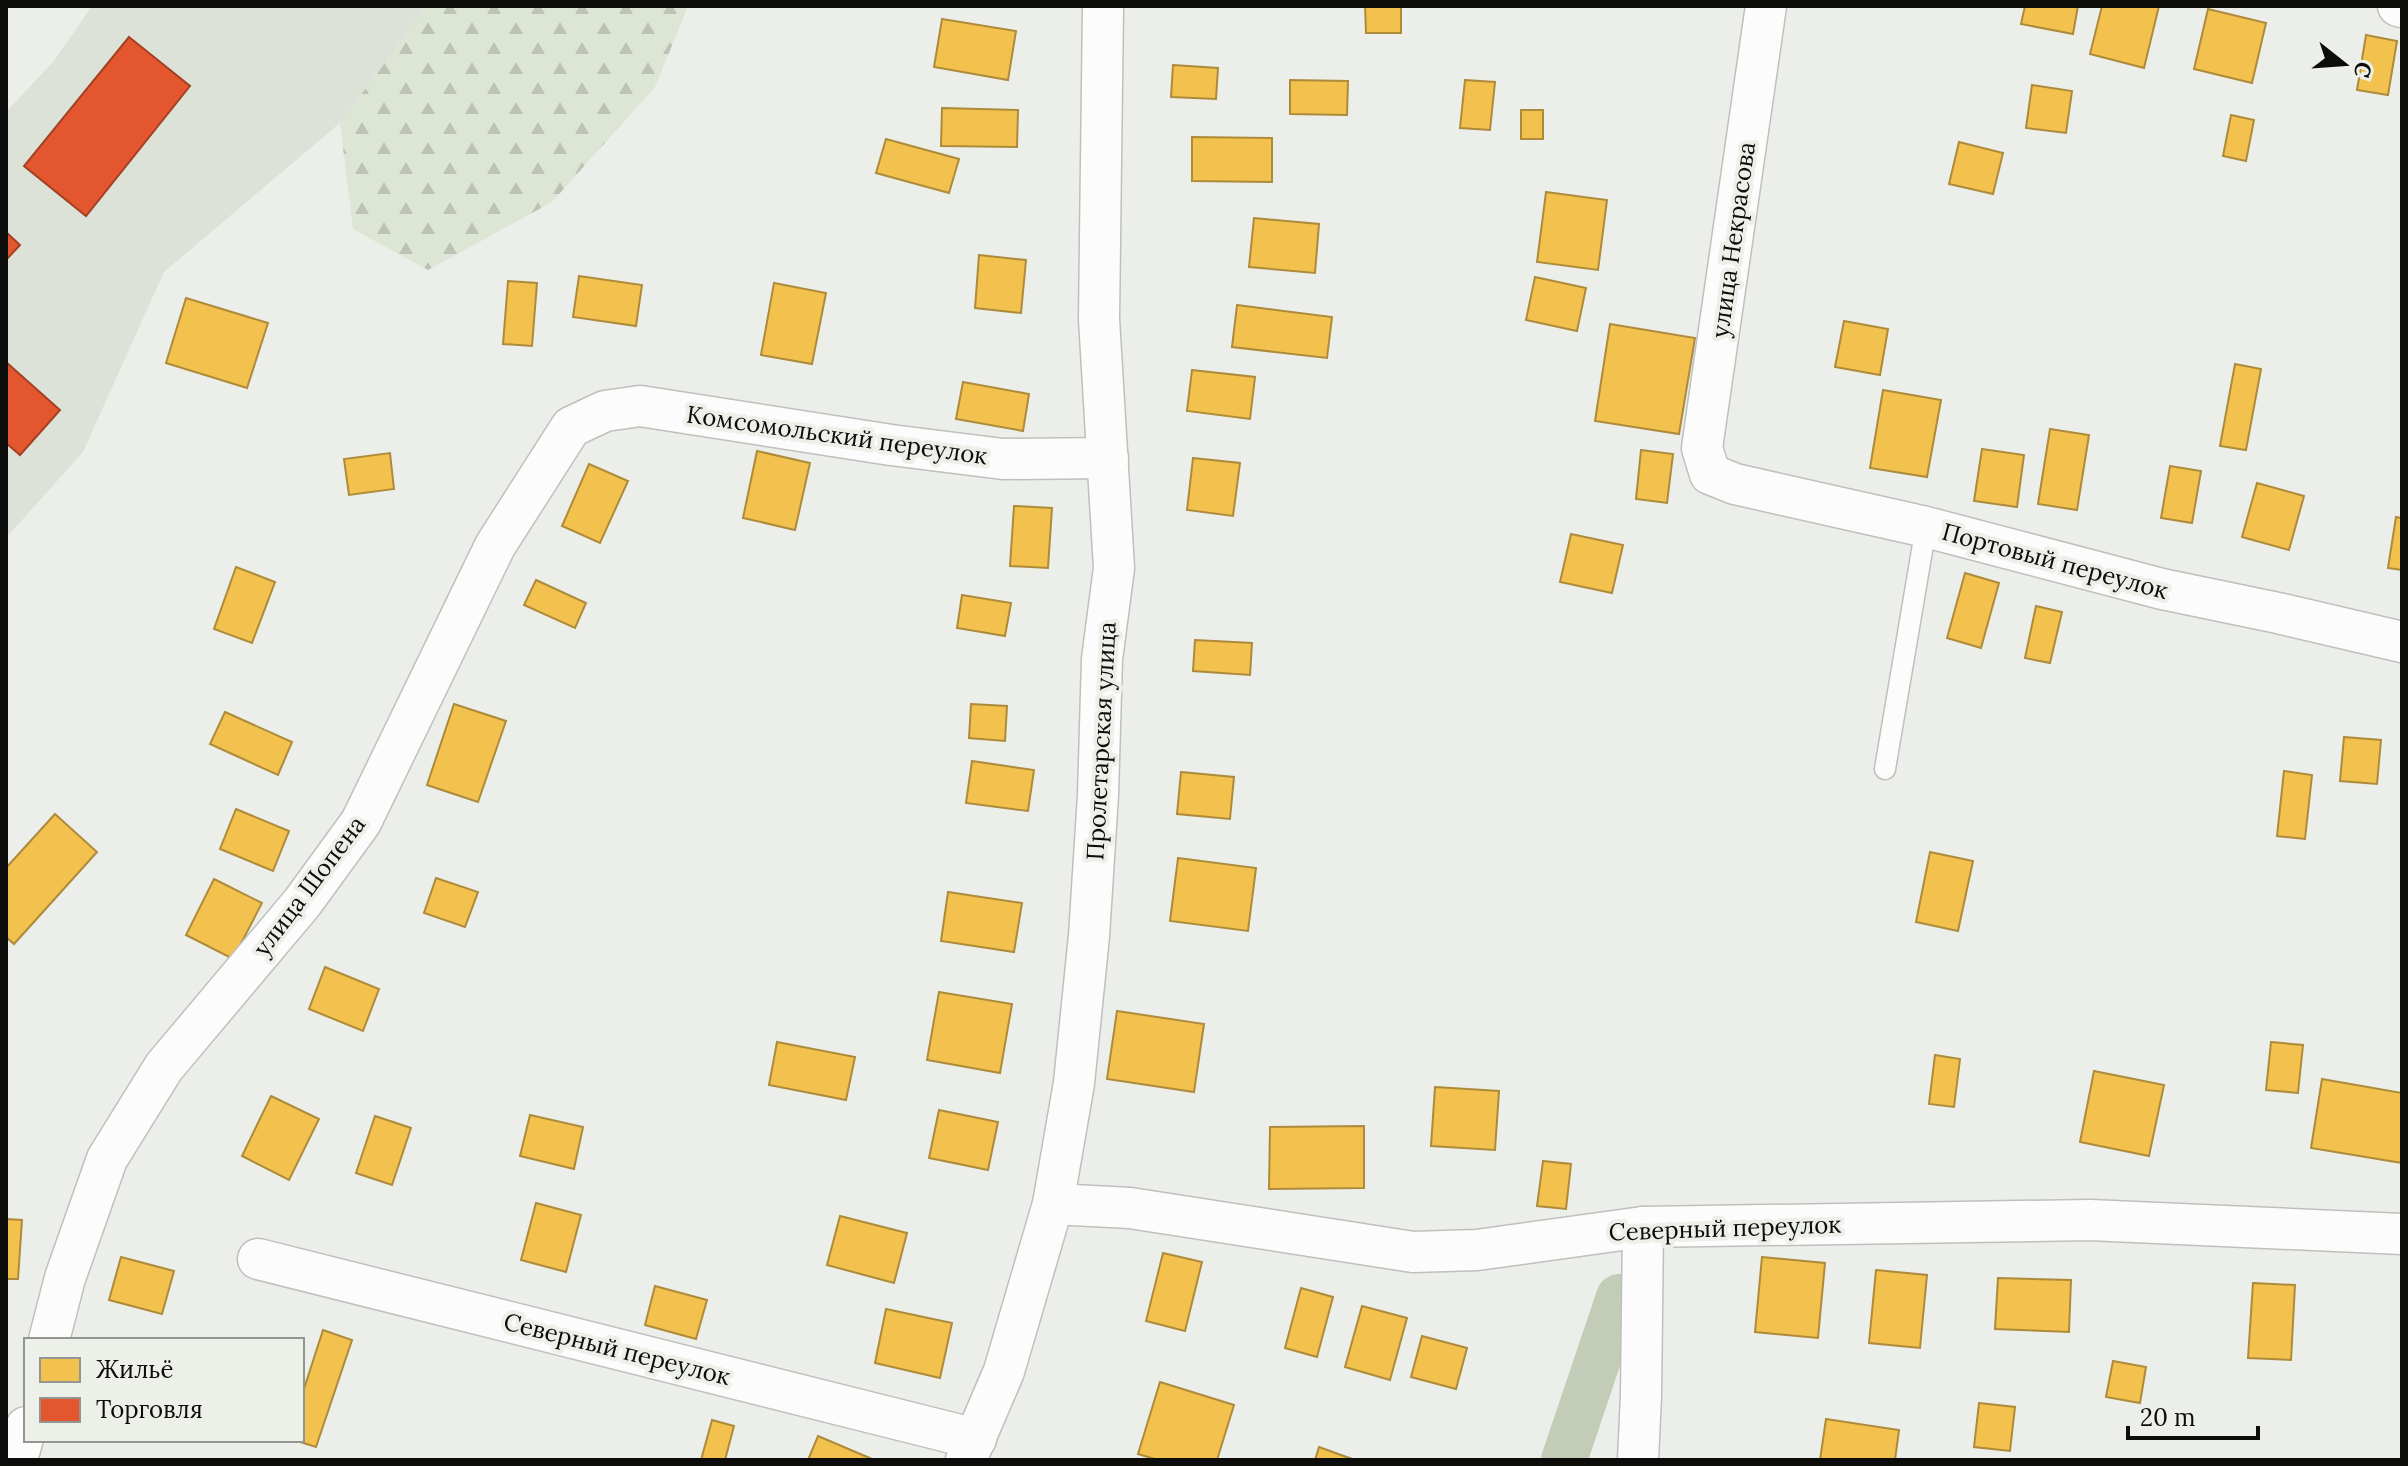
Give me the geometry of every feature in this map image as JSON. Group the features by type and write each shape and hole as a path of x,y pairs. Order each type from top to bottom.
{"street":[{"name":"Пролетарская улица","path":"971,1449 1004,1371 1053,1204 1074,1083 1089,936 1102,659 1114,568 1099,319 1103,6"},
{"name":"улица Некрасова","path":"1710,474 1702,448 1766,6"},
{"name":"Комсомольский переулок","path":"571,427 605,411 640,406 1003,459 1108,458"},
{"name":"улица Шопена","path":"50,1338 65,1278 107,1159 164,1067 302,903 361,822 495,546 571,427"},
{"name":"Портовый переулок","path":"1710,474 1735,484 1926,527 2162,589 2402,642"},
{"name":"Северный переулок","path":"1053,1204 1130,1208 1413,1252 1477,1250 1643,1227 2090,1220 2402,1234"},
{"path":"1638,1460 1643,1227"},
{"name":"Северный переулок","path":"258,1259 971,1449"},
{"path":"17,1460 24,1434"}],"lane":[{"path":"1885,769 1926,527"}],"shaded area":[{"path":"92,6 427,6 340,123 164,272 83,452 6,538 6,112 53,62"}],"green space":[{"path":"427,6 688,6 655,87 552,202 428,270 353,229 340,123"}],"building: Жильё":[{"path":"1365,6 1401,6 1401,33 1366,33"},
{"path":"2025,6 2078,6 2073,34 2021,24"},
{"path":"2102,6 2159,6 2144,68 2090,54"},
{"path":"2208,9 2266,23 2252,83 2194,69"},
{"path":"942,19 1016,31 1008,80 934,67"},
{"path":"2366,35 2397,41 2388,95 2357,90"},
{"path":"1173,65 1218,68 1216,99 1171,97"},
{"path":"1290,80 1348,81 1347,115 1290,114"},
{"path":"1465,80 1495,82 1490,130 1460,128"},
{"path":"2032,85 2072,91 2066,133 2026,128"},
{"path":"942,108 1018,110 1017,147 941,146"},
{"path":"1521,110 1543,110 1543,139 1521,139"},
{"path":"2231,115 2254,120 2246,161 2223,156"},
{"path":"1192,137 1272,138 1272,182 1192,181"},
{"path":"886,139 959,159 949,193 876,173"},
{"path":"1959,142 2003,153 1993,194 1949,184"},
{"path":"1546,192 1607,200 1598,270 1537,262"},
{"path":"1254,218 1319,224 1315,273 1249,267"},
{"path":"979,255 1026,260 1021,313 975,308"},
{"path":"579,276 642,285 636,326 573,317"},
{"path":"1535,277 1586,288 1577,331 1526,320"},
{"path":"508,281 537,283 532,346 503,344"},
{"path":"774,283 826,293 812,364 761,355"},
{"path":"186,298 268,323 247,388 166,363"},
{"path":"1237,305 1332,317 1327,358 1232,347"},
{"path":"1844,321 1888,329 1880,375 1835,367"},
{"path":"1610,324 1695,338 1679,434 1595,421"},
{"path":"2235,364 2261,369 2246,450 2220,446"},
{"path":"1192,370 1255,377 1250,419 1187,411"},
{"path":"963,382 1029,394 1023,431 956,419"},
{"path":"1883,390 1941,400 1927,477 1870,468"},
{"path":"2050,429 2089,435 2077,510 2038,504"},
{"path":"1982,449 2024,455 2017,507 1974,501"},
{"path":"1641,450 1673,454 1667,503 1636,499"},
{"path":"757,451 810,463 795,530 743,518"},
{"path":"390,453 394,489 349,495 344,459"},
{"path":"1193,458 1240,463 1233,516 1187,510"},
{"path":"589,464 628,481 600,543 562,526"},
{"path":"2170,466 2201,471 2192,523 2161,518"},
{"path":"2257,483 2304,496 2289,550 2242,537"},
{"path":"1014,506 1052,508 1048,568 1010,566"},
{"path":"2396,517 2402,518 2402,570 2388,568"},
{"path":"1571,534 1623,545 1612,593 1560,582"},
{"path":"236,567 275,582 252,643 214,629"},
{"path":"1965,573 1999,583 1981,648 1947,638"},
{"path":"536,580 586,603 575,628 524,605"},
{"path":"962,595 1011,603 1005,636 957,628"},
{"path":"2036,606 2062,612 2050,663 2025,658"},
{"path":"1195,640 1252,643 1250,675 1193,671"},
{"path":"454,704 506,721 478,802 427,785"},
{"path":"971,704 1007,706 1005,741 969,738"},
{"path":"225,712 292,742 278,775 210,744"},
{"path":"2344,737 2381,740 2377,784 2340,781"},
{"path":"972,761 1034,770 1028,811 966,803"},
{"path":"2284,771 2312,775 2305,839 2277,836"},
{"path":"1181,772 1234,777 1230,819 1177,814"},
{"path":"236,809 289,831 273,871 220,849"},
{"path":"55,814 97,852 14,944 6,937 6,868"},
{"path":"1930,852 1973,861 1958,931 1916,922"},
{"path":"1178,858 1256,868 1248,931 1170,921"},
{"path":"436,878 478,892 465,927 424,913"},
{"path":"214,879 262,903 233,959 186,935"},
{"path":"948,892 1022,903 1014,952 941,941"},
{"path":"325,967 379,989 363,1031 309,1009"},
{"path":"939,992 1012,1004 1000,1073 927,1060"},
{"path":"1117,1011 1204,1024 1194,1092 1107,1079"},
{"path":"777,1042 855,1057 846,1100 769,1085"},
{"path":"2271,1042 2303,1045 2298,1093 2266,1090"},
{"path":"1935,1055 1960,1059 1954,1107 1929,1104"},
{"path":"2094,1071 2164,1085 2149,1156 2080,1142"},
{"path":"2322,1079 2402,1093 2402,1163 2311,1148"},
{"path":"1435,1087 1499,1091 1495,1150 1431,1146"},
{"path":"271,1096 319,1119 289,1180 242,1156"},
{"path":"939,1110 998,1122 988,1170 929,1158"},
{"path":"530,1115 583,1127 574,1169 520,1156"},
{"path":"375,1116 411,1128 392,1185 356,1173"},
{"path":"1364,1126 1364,1188 1269,1189 1270,1127"},
{"path":"1543,1161 1571,1164 1566,1209 1537,1206"},
{"path":"536,1203 581,1215 566,1272 521,1260"},
{"path":"840,1216 907,1233 894,1283 827,1265"},
{"path":"6,1219 22,1220 18,1279 6,1279"},
{"path":"1163,1253 1202,1262 1185,1331 1146,1321"},
{"path":"121,1257 174,1271 162,1314 109,1300"},
{"path":"1762,1257 1825,1263 1818,1338 1755,1332"},
{"path":"1876,1270 1927,1275 1920,1348 1869,1343"},
{"path":"1998,1278 2071,1280 2069,1332 1995,1329"},
{"path":"2253,1283 2295,1285 2291,1360 2248,1358"},
{"path":"655,1286 707,1300 696,1339 645,1325"},
{"path":"1301,1288 1333,1297 1317,1357 1285,1348"},
{"path":"1362,1306 1407,1318 1390,1380 1345,1367"},
{"path":"886,1309 952,1323 940,1378 875,1363"},
{"path":"323,1330 352,1340 316,1447 300,1442 304,1442 304,1389"},
{"path":"1422,1336 1467,1348 1456,1389 1411,1377"},
{"path":"2113,1361 2146,1367 2140,1403 2106,1397"},
{"path":"1160,1382 1234,1405 1217,1460 1158,1460 1138,1454"},
{"path":"1979,1403 2015,1407 2010,1451 1974,1447"},
{"path":"1826,1419 1899,1430 1895,1460 1820,1460"},
{"path":"712,1420 734,1426 725,1460 701,1460"},
{"path":"818,1436 872,1459 872,1460 808,1460"},
{"path":"1319,1447 1355,1460 1315,1460"}],"building: Торговля":[{"path":"129,37 190,86 86,216 24,166"},
{"path":"6,232 20,245 6,260"},
{"path":"6,362 60,410 20,455 6,443"}],"waterway":[{"path":"1564,1460 1619,1297"}]}
